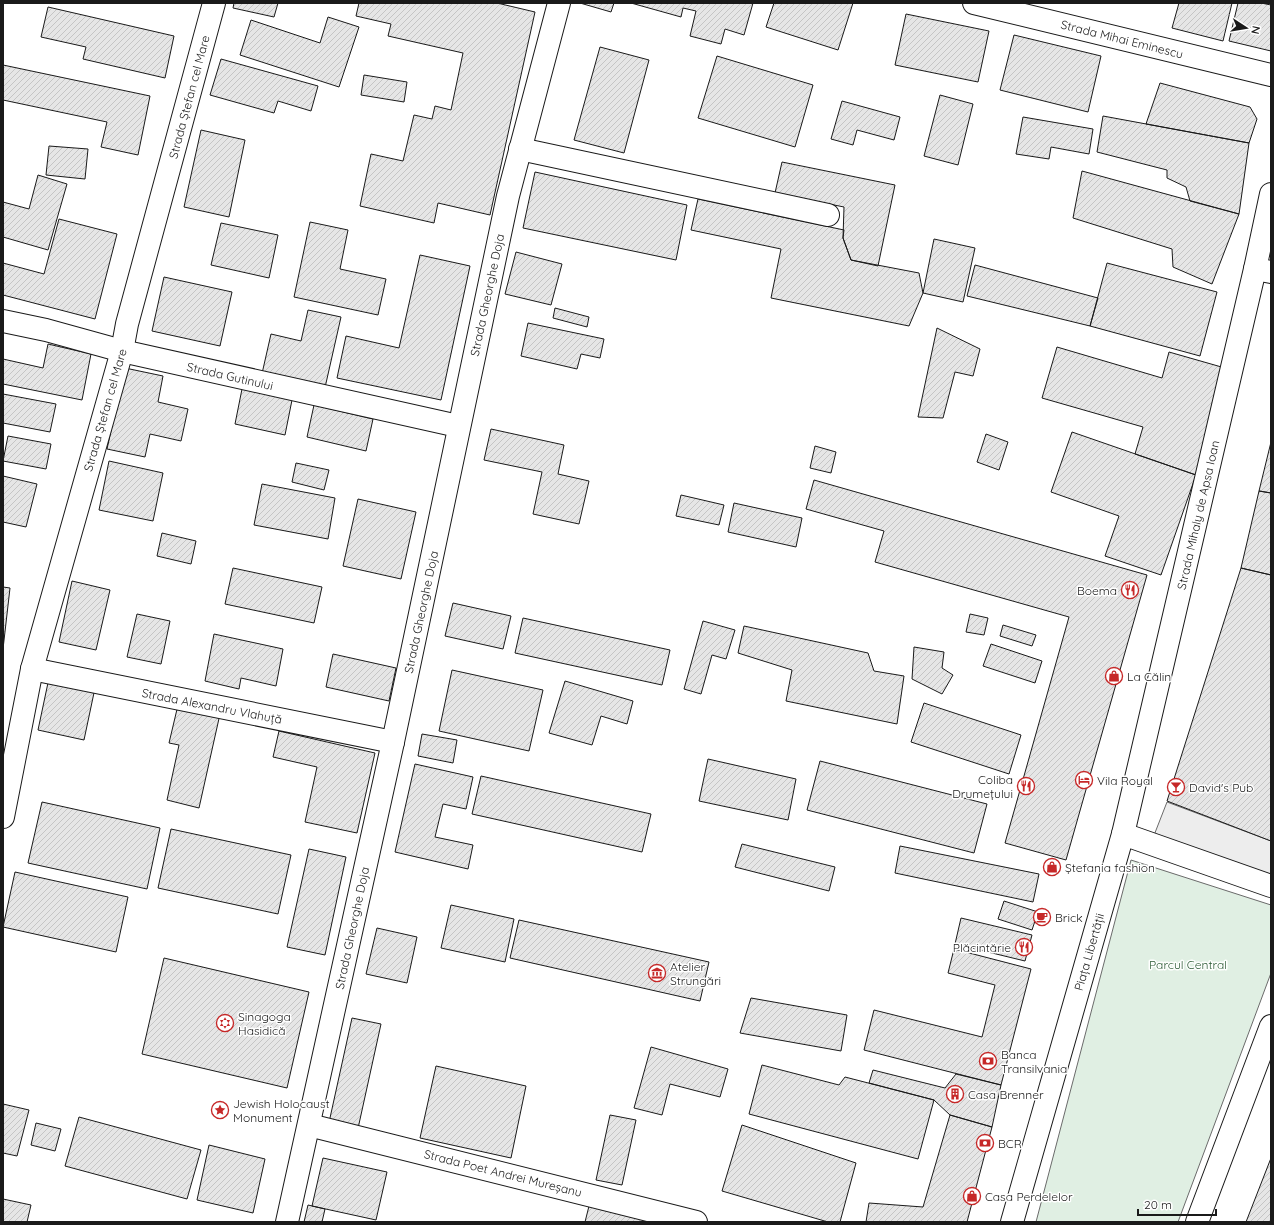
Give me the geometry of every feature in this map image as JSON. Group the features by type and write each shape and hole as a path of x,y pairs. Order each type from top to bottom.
{"main road":[{"name":"Strada Ștefan cel Mare","path":"3,817 32,669 122,352 127,324 214,3"},
{"name":"Strada Gheorghe Doja","path":"288,1222 393,742 458,426 508,196 559,3"},
{"name":"Strada Mihai Eminescu","path":"974,3 1006,7 1271,75"},
{"path":"520,148 828,215"},
{"name":"Strada Mihaly de Apsa Ioan","path":"1123,834 1263,271 1271,194"},
{"name":"Strada Gutinului","path":"3,321 46,330 122,352 458,426"},
{"name":"Strada Alexandru Vlahuță","path":"32,669 393,742"},
{"path":"1123,834 1271,886"},
{"name":"Piața Libertății","path":"1012,1222 1123,834"},
{"path":"1197,1222 1271,1026"},
{"name":"Strada Poet Andrei Mureșanu","path":"309,1125 696,1222"}],"green space":[{"name":"Parcul Central","path":"1131,860 1271,905 1271,973 1178,1222 1036,1222"}],"shaded area":[{"path":"1167,802 1271,841 1271,886 1151,843"}],"building":[{"path":"234,3 278,3 274,17 233,8"},
{"path":"359,3 497,3 535,12 490,215 438,203 434,223 360,206 371,154 403,161 414,115 432,119 435,106 451,110 463,53 388,36 391,24 356,16"},
{"path":"580,3 614,3 611,12"},
{"path":"631,3 753,3 744,35 725,29 721,44 690,36 696,11 683,8 681,17"},
{"path":"774,3 853,3 838,50 766,27"},
{"path":"1179,3 1232,3 1223,41 1172,28"},
{"path":"1238,3 1261,3 1271,5 1271,51 1229,41"},
{"path":"48,7 174,36 165,78 83,59 86,47 41,37"},
{"path":"906,14 989,31 978,82 895,65"},
{"path":"328,17 359,27 339,87 240,55 251,20 320,43"},
{"path":"1014,35 1101,56 1088,112 1000,90"},
{"path":"600,47 649,60 624,153 574,140"},
{"path":"717,56 813,85 795,147 698,118"},
{"path":"221,59 318,86 311,111 278,101 274,113 210,95"},
{"path":"3,65 150,96 138,155 101,147 107,122 3,100"},
{"path":"364,75 407,82 404,102 361,95"},
{"path":"1160,83 1250,107 1257,119 1249,143 1146,124"},
{"path":"940,95 973,104 958,165 924,156"},
{"path":"842,101 900,117 894,140 857,130 853,145 831,139"},
{"path":"1103,116 1249,143 1239,214 1190,201 1186,187 1167,178 1167,170 1097,152"},
{"path":"1023,117 1093,129 1089,154 1051,147 1049,159 1016,154"},
{"path":"201,130 245,140 229,217 184,207"},
{"path":"49,146 88,149 85,179 46,175"},
{"path":"782,162 895,185 878,266 851,260 843,238 844,207 775,193"},
{"path":"1082,171 1239,214 1212,284 1173,267 1172,249 1073,218"},
{"path":"535,172 687,205 676,260 523,228"},
{"path":"38,175 67,184 48,250 3,237 3,202 29,209"},
{"path":"698,199 844,230 843,238 851,260 919,273 923,293 909,326 771,298 781,249 691,230"},
{"path":"59,219 117,234 95,319 3,295 3,263 44,274"},
{"path":"310,222 348,230 340,269 386,279 378,315 294,297"},
{"path":"221,223 278,235 269,278 211,265"},
{"path":"934,239 975,248 963,302 923,293"},
{"path":"516,252 562,264 551,305 505,294"},
{"path":"420,255 470,266 441,400 337,378 346,336 399,348"},
{"path":"1107,263 1217,292 1200,356 1090,326"},
{"path":"975,265 1098,298 1090,326 967,296"},
{"path":"164,277 232,292 220,346 152,331"},
{"path":"555,308 589,317 587,327 553,318"},
{"path":"308,310 341,317 324,392 261,378 271,334 301,341"},
{"path":"528,323 604,339 600,358 581,354 577,369 521,356"},
{"path":"937,328 980,349 973,376 955,372 943,418 918,417"},
{"path":"48,344 91,354 82,400 3,384 3,359 43,368"},
{"path":"1057,347 1162,378 1169,352 1225,368 1196,475 1135,454 1143,427 1042,398"},
{"path":"125,368 163,376 158,402 188,409 181,441 150,434 145,457 107,449"},
{"path":"243,384 293,395 285,435 235,424"},
{"path":"3,394 56,404 50,432 3,423"},
{"path":"314,405 373,419 366,451 307,437"},
{"path":"491,429 564,445 558,474 589,481 579,524 533,514 542,472 484,460"},
{"path":"1072,432 1196,475 1161,575 1105,556 1119,516 1051,492"},
{"path":"986,434 1008,442 999,470 977,462"},
{"path":"8,436 51,444 46,469 3,461"},
{"path":"1271,442 1271,493 1259,491"},
{"path":"815,446 836,452 831,473 810,468"},
{"path":"109,461 163,473 153,521 99,510"},
{"path":"296,463 329,470 324,490 292,482"},
{"path":"3,476 37,484 26,527 3,522"},
{"path":"814,480 1147,575 1066,860 1005,843 1069,617 875,562 884,531 806,509"},
{"path":"262,484 335,498 328,539 254,525"},
{"path":"1259,491 1271,493 1271,575 1241,568"},
{"path":"681,495 724,505 719,525 676,516"},
{"path":"358,499 416,512 401,579 343,566"},
{"path":"734,503 802,518 796,547 728,532"},
{"path":"162,533 196,541 191,564 157,556"},
{"path":"233,568 322,587 314,623 225,604"},
{"path":"1241,568 1271,575 1271,841 1167,801"},
{"path":"72,581 110,590 96,650 59,642"},
{"path":"3,587 10,588 3,649"},
{"path":"453,603 511,616 503,649 445,636"},
{"path":"137,614 170,621 161,664 127,657"},
{"path":"970,614 988,618 984,635 966,632"},
{"path":"523,618 670,650 662,685 515,653"},
{"path":"703,621 735,630 726,659 712,655 701,694 684,689"},
{"path":"1003,625 1036,635 1032,646 1000,636"},
{"path":"744,626 868,653 874,671 904,676 897,724 786,701 792,670 738,653"},
{"path":"214,634 283,649 276,686 241,678 239,689 205,681"},
{"path":"991,644 1042,661 1035,683 983,666"},
{"path":"914,647 944,652 942,668 953,675 942,694 912,679"},
{"path":"333,654 396,668 389,701 326,687"},
{"path":"452,670 543,690 529,751 439,731"},
{"path":"49,678 95,688 84,740 38,730"},
{"path":"565,681 633,701 627,724 601,716 592,745 549,733"},
{"path":"924,703 1021,735 1009,774 911,742"},
{"path":"178,705 220,714 199,808 167,800 179,745 169,743"},
{"path":"279,731 375,753 357,833 305,822 317,767 273,757"},
{"path":"422,734 457,740 453,763 418,756"},
{"path":"708,759 796,779 788,820 699,801"},
{"path":"820,761 987,804 974,853 807,810"},
{"path":"415,764 473,777 466,809 443,804 435,837 473,845 468,869 395,852"},
{"path":"481,776 651,814 642,852 472,814"},
{"path":"42,802 160,828 147,889 28,863"},
{"path":"171,829 291,855 278,914 158,888"},
{"path":"742,844 835,867 829,891 735,867"},
{"path":"900,846 1039,874 1033,902 895,873"},
{"path":"309,849 346,857 325,955 287,947"},
{"path":"15,872 128,897 116,952 3,927"},
{"path":"1004,901 1038,912 1032,930 998,919"},
{"path":"451,905 514,919 505,962 441,948"},
{"path":"961,918 1032,935 1025,961 955,944"},
{"path":"519,920 709,962 700,1001 510,958"},
{"path":"377,928 417,937 407,983 366,974"},
{"path":"954,949 1031,969 1001,1085 864,1050 874,1010 982,1037 995,985 948,973"},
{"name":"Sinagoga Hasidică","path":"164,958 309,992 287,1088 142,1054"},
{"path":"751,998 847,1015 841,1051 740,1033"},
{"path":"352,1018 381,1024 357,1133 328,1127"},
{"path":"651,1047 728,1069 720,1097 670,1084 662,1115 634,1108"},
{"path":"762,1065 839,1085 845,1077 934,1100 918,1159 749,1114"},
{"path":"436,1066 526,1086 511,1158 420,1138"},
{"name":"Casa Brenner","path":"873,1070 945,1088 956,1074 1001,1085 992,1127 950,1115 934,1100 869,1083"},
{"path":"3,1104 29,1110 17,1156 3,1153"},
{"path":"610,1115 636,1120 622,1185 596,1180"},
{"path":"950,1115 992,1127 967,1222 866,1222 869,1203 923,1207"},
{"path":"79,1117 201,1150 187,1199 65,1166"},
{"path":"36,1123 61,1129 55,1151 31,1145"},
{"path":"742,1125 856,1163 840,1222 828,1222 722,1191"},
{"path":"209,1145 265,1159 253,1213 197,1200"},
{"path":"323,1158 387,1172 376,1220 312,1206"},
{"path":"1271,1158 1271,1222 1246,1222"},
{"path":"3,1199 31,1205 27,1222 3,1222"},
{"path":"308,1205 325,1209 322,1222 304,1222"},
{"path":"589,1206 661,1222 585,1222"}],"place":[{"name":"Boema","path":"1130,590"},
{"name":"La Călin","path":"1114,676"},
{"name":"Vila Royal","path":"1084,780"},
{"name":"Coliba Drumețului","path":"1026,786"},
{"name":"David's Pub","path":"1176,787"},
{"name":"Ștefania fashion","path":"1052,867"},
{"name":"Brick","path":"1042,917"},
{"name":"Plăcintărie","path":"1024,947"},
{"name":"Atelier Strungări","path":"657,973"},
{"name":"Sinagoga Hasidică","path":"225,1023"},
{"name":"Banca Transilvania","path":"988,1061"},
{"name":"Casa Brenner","path":"955,1094"},
{"name":"Jewish Holocaust Monument","path":"220,1110"},
{"name":"BCR","path":"985,1143"},
{"name":"Casa Perdelelor","path":"972,1196"}]}
